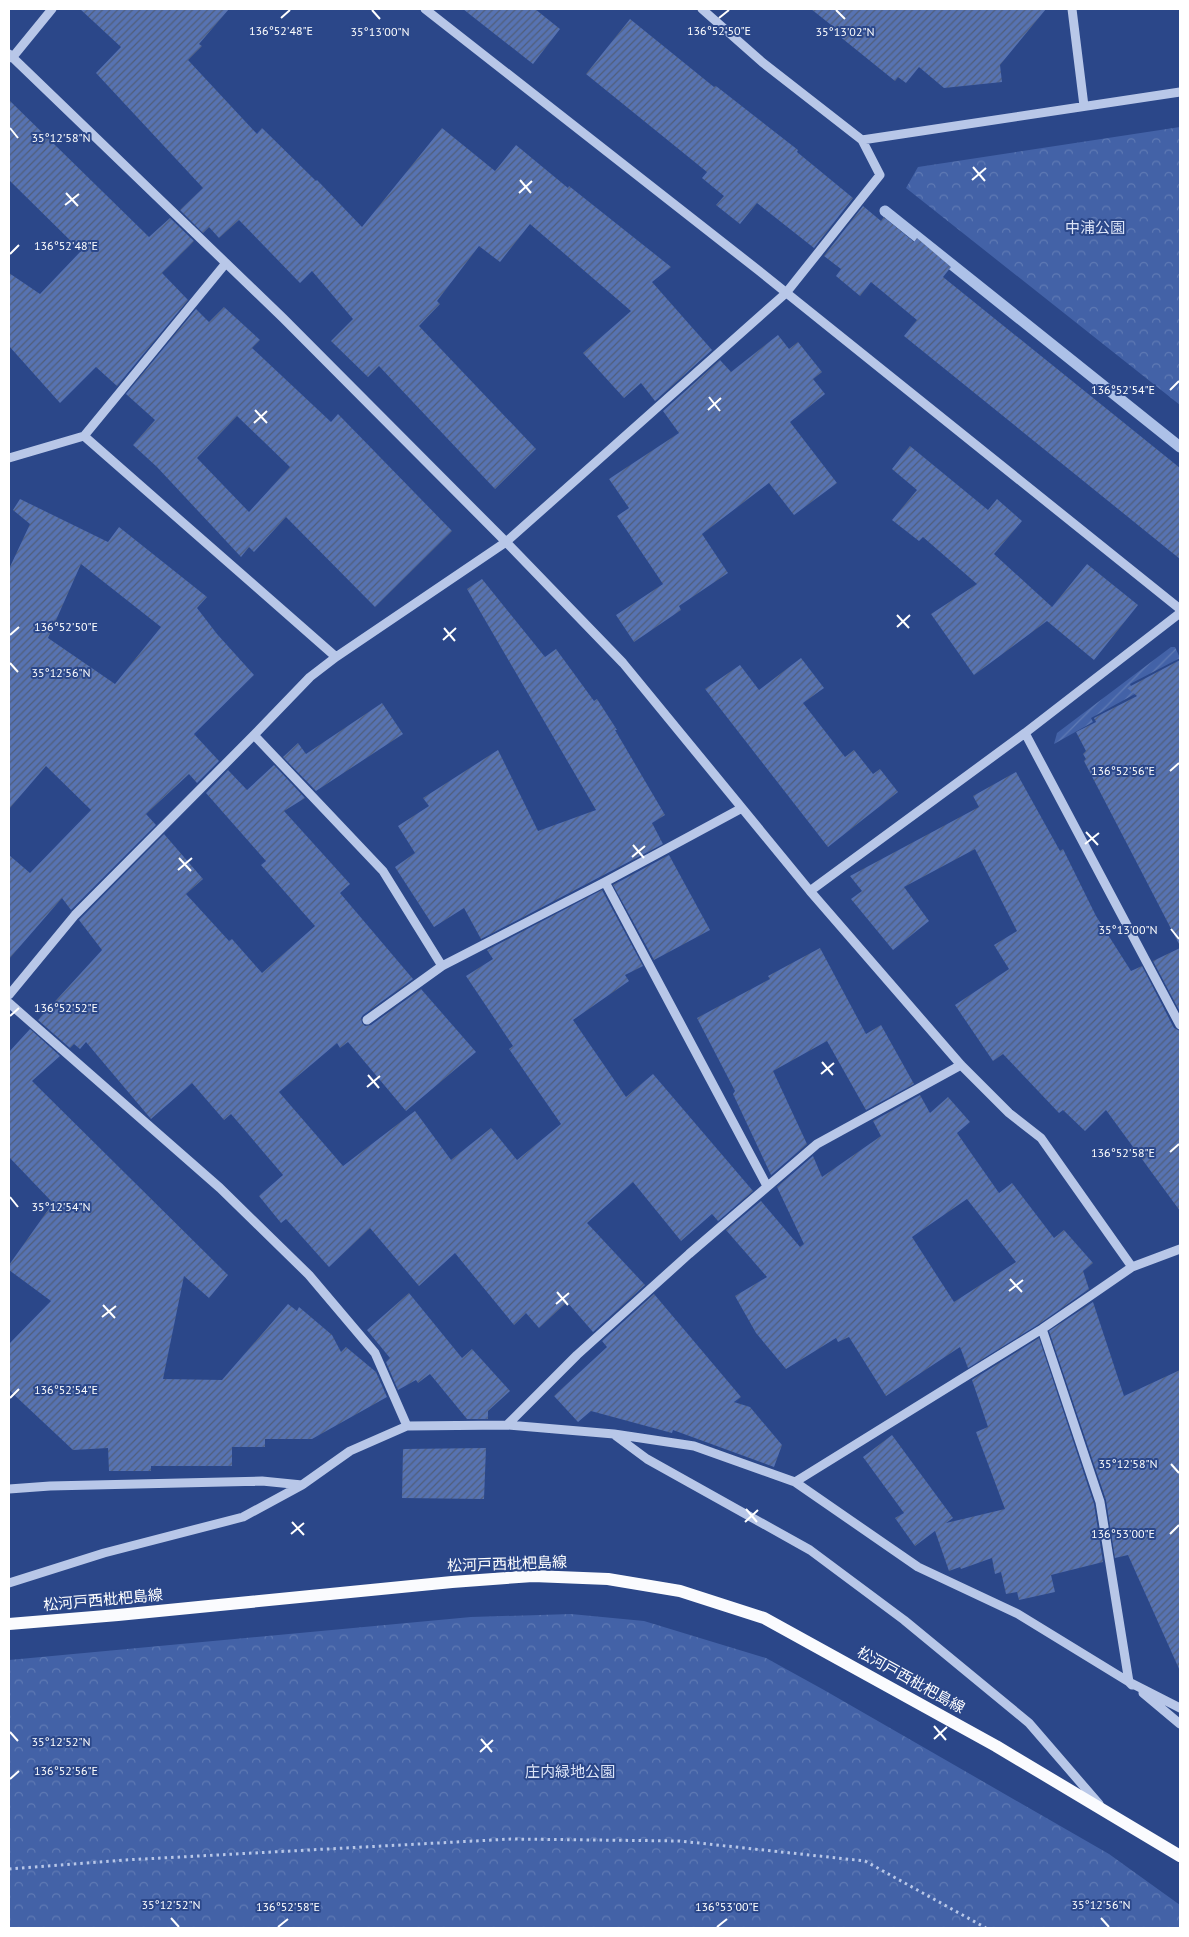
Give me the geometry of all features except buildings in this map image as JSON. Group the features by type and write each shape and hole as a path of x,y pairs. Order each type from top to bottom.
{"main road":[{"name":"松河戸西枇杷島線","path":"9,1624 533,1576 608,1579 680,1592 764,1618 996,1746 1180,1856"}],"street":[{"path":"52,9 10,56 226,263 506,542 623,663 810,891 960,1065 1009,1113 1041,1138 1132,1266"},
{"path":"425,9 786,293 1180,611 1025,733 810,891"},
{"path":"9,995 75,915 310,676 336,656 506,542 786,293 880,175 862,140 762,62 702,9"},
{"path":"1072,9 1084,106"},
{"path":"862,140 1180,92"},
{"path":"9,458 84,436 226,263"},
{"path":"84,436 336,656"},
{"path":"1025,733 1180,1025"},
{"path":"254,735 383,871 442,966"},
{"path":"367,1020 442,966 605,882 742,808"},
{"path":"605,882 768,1186"},
{"path":"9,1003 220,1188 309,1275 375,1353 407,1426"},
{"path":"507,1425 577,1355 817,1144 960,1065"},
{"path":"795,1482 1042,1329 1132,1266 1180,1249"},
{"path":"1042,1329 1100,1502 1129,1682 1180,1724"},
{"path":"9,1584 104,1553 243,1517 302,1485 350,1451 407,1426 507,1425 614,1434 694,1446 795,1482 918,1567 1018,1614 1129,1682 1180,1708"},
{"path":"614,1434 647,1459 810,1550 904,1620 1029,1723 1104,1810"},
{"path":"9,1489 50,1486 262,1481 302,1485"}],"path":[{"path":"9,1869 125,1860 511,1839 680,1841 864,1861 986,1928"}],"green space":[{"name":"中浦公園","path":"1180,127 1180,405 906,188 918,167"},
{"path":"1171,647 1175,647 1180,658 1130,684 1135,694 1091,718 1093,722 1054,744 1057,733"},
{"name":"庄内緑地公園","path":"571,1614 644,1621 766,1658 1109,1854 1180,1905 1180,1928 9,1928 9,1660 471,1617"}],"waterway":[{"path":"885,211 1180,447"}]}
